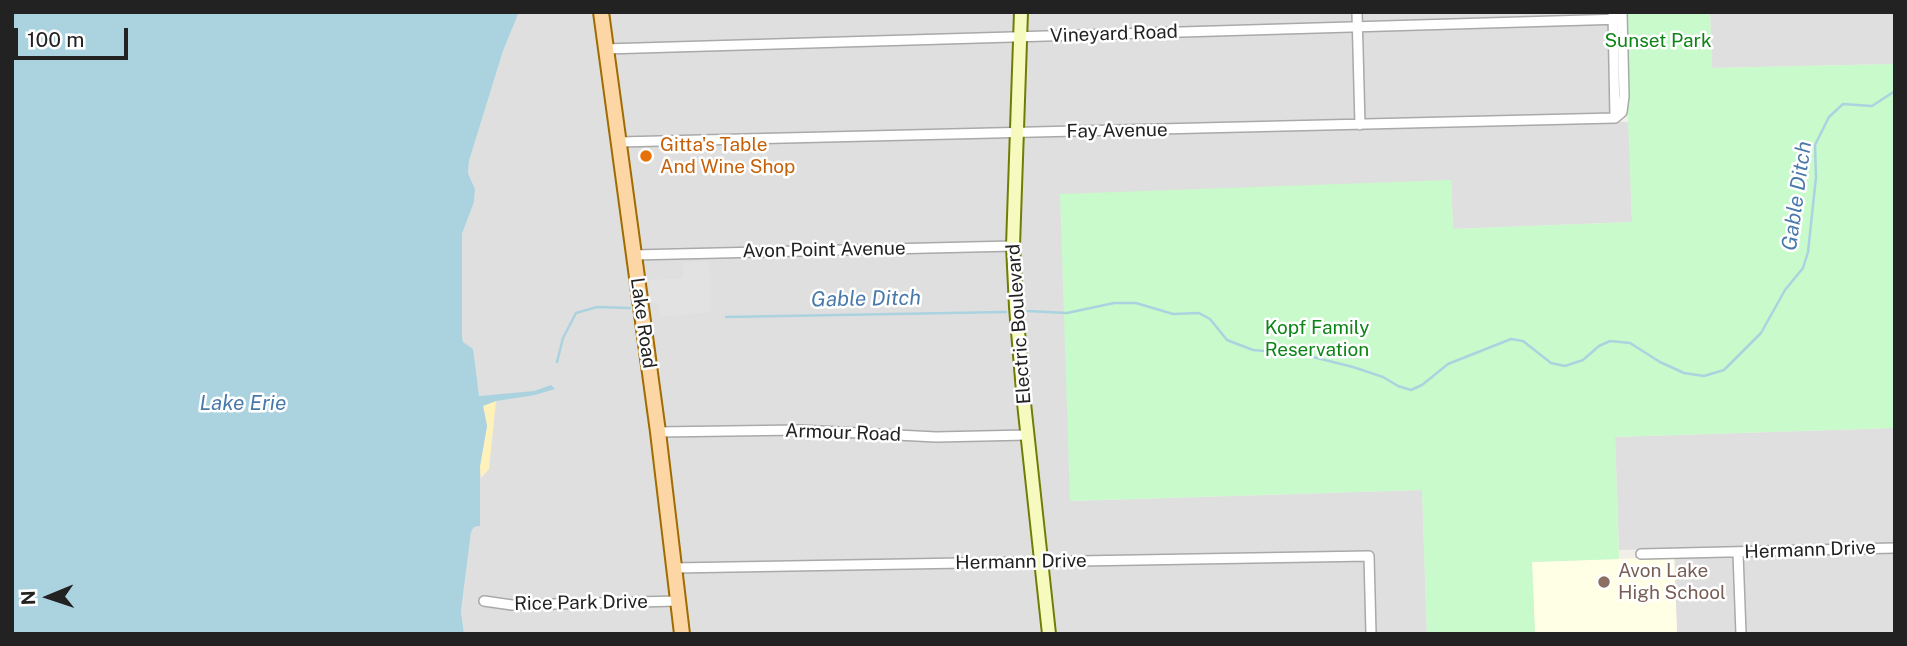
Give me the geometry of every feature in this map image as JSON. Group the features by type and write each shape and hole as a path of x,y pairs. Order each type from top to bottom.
{"main road":[{"name":"Lake Road","path":"601,12 658,432 682,634"}],"street":[{"name":"Electric Boulevard","path":"1021,12 1013,246 1027,435 1049,634"},
{"path":"1357,12 1360,125"},
{"name":"Vineyard Road","path":"605,49 1358,27 1617,16"},
{"name":"Fay Avenue","path":"619,142 1615,118 1622,112 1624,96 1617,16"},
{"name":"Avon Point Avenue","path":"634,255 1013,246"},
{"name":"Armour Road","path":"658,432 800,430 936,437 1027,435"},
{"name":"Hermann Drive","path":"1641,554 1895,548"},
{"path":"1738,552 1741,634"},
{"name":"Hermann Drive","path":"674,568 1369,556 1371,634"},
{"name":"Rice Park Drive","path":"484,601 512,605 678,601"}],"shaded area":[{"path":"519,12 594,12 648,399 675,634 464,634 461,611 471,532 474,527 480,526 479,396 462,336 462,234 474,202 475,189 468,173 469,161 503,51"},
{"path":"607,12 1018,12 1009,232 1045,634 687,634"},
{"path":"1026,12 1611,12 1614,122 1629,122 1632,222 1453,229 1451,180 1071,501 1422,490 1427,634 1054,634 1024,360 1019,255"},
{"path":"1710,12 1895,12 1895,64 1712,68"},
{"path":"683,262 710,262 711,312 660,317 659,303 651,303 648,280 683,278"},
{"path":"1895,428 1895,634 1677,634 1674,549 1619,550 1615,437"},
{"name":"Avon Lake High School","path":"1674,557 1677,634 1535,634 1532,562"}],"sand":[{"path":"496,401 489,469 481,478 480,466 487,426 483,405"}],"green space":[{"name":"Kopf Family Reservation","path":"1624,12 1710,12 1712,68 1895,64 1895,428 1615,437 1619,559 1532,562 1535,634 1427,634 1422,490 1070,501 1060,194 1451,180 1453,229 1632,222"}],"water":[{"name":"Lake Erie","path":"12,12 519,12 503,51 469,161 468,173 475,189 474,202 462,234 462,336 463,342 473,349 479,396 534,391 551,385 555,389 483,406 487,426 480,466 480,526 474,527 471,532 461,611 464,634 12,634"}],"waterway":[{"name":"Gable Ditch","path":"1027,311 1067,313 1114,303 1136,303 1173,314 1199,313 1210,319 1227,340 1253,350 1301,354 1353,367 1411,390 1422,385 1448,364 1511,339 1523,341 1551,363 1565,366 1583,360 1599,346 1610,341 1630,343 1684,373 1704,376 1724,370 1761,333 1785,290 1803,268 1808,252 1816,177 1815,145 1829,117 1843,104 1872,106 1895,91"},
{"name":"Gable Ditch","path":"557,362 563,338 576,313 597,307 630,308"},
{"name":"Gable Ditch","path":"726,317 1006,312"}],"place":[{"name":"Gitta's Table And Wine Shop","path":"646,156"},
{"name":"Avon Lake High School","path":"1604,582"}],"park label":[{"name":"Sunset Park","path":"1658,41"}]}
